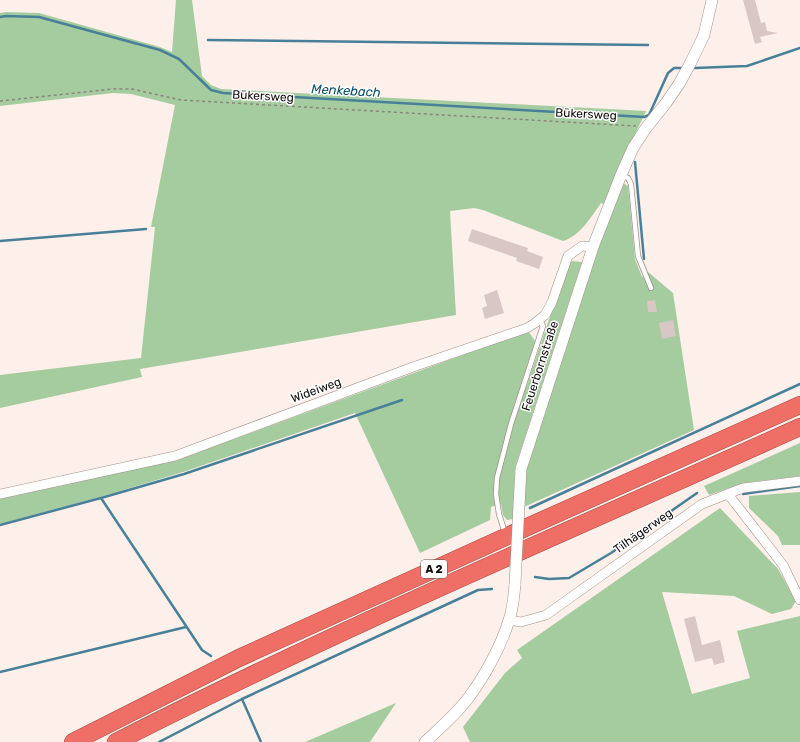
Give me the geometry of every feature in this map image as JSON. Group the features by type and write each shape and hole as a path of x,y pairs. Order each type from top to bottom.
{"highway":[{"name":"A 2","path":"73,742 239,658 800,405"},
{"name":"A 2","path":"116,742 247,676 800,427"}],"street":[{"name":"Feuerbornstraße","path":"425,742 450,719 466,701 490,664 510,620 515,584 521,469 592,247 633,148 646,128 680,84 690,64 704,35 712,0"},
{"name":"Wideiweg","path":"0,494 175,456 413,367 527,328 545,315 552,302 568,256 582,246 592,247"},
{"name":"Tilhägerweg","path":"510,620 521,622 546,615 702,504 743,488 800,481"},
{"path":"728,494 783,565 800,600"}],"lane":[{"path":"621,175 628,178 631,184 638,256 651,288"},
{"path":"506,537 499,514 496,494 497,478 511,424 543,326 540,320"}],"path":[{"name":"Bükersweg","path":"0,101 113,89 132,89 181,100 640,126 646,128"}],"green space":[{"path":"176,0 192,0 202,76 211,85 221,89 646,111 604,204 601,203 585,225 569,239 563,241 483,210 474,208 450,211 456,315 140,369 142,377 0,408 0,375 141,358 155,227 151,227 175,105 131,94 113,93 0,106 0,13 39,13 160,47 172,52"},
{"path":"623,183 628,186 635,259 642,277 648,272 673,293 694,430 524,507 526,470 592,264"},
{"path":"572,261 582,262 515,468 513,519 507,520 503,515 501,504 491,507 490,520 420,553 355,413 183,472 100,497 0,524 0,499 180,459 528,331 535,341 520,388 526,388 565,272"},
{"path":"800,443 800,476 744,483 709,495 704,486"},
{"path":"800,492 800,545 782,545 778,536 749,508 749,496"},
{"path":"720,508 778,569 796,601 791,609 772,614 734,596 662,592 692,694 750,678 737,631 800,616 800,742 470,742 463,727 505,673 522,658 517,650"},
{"path":"396,703 370,742 305,742"}],"building":[{"path":"743,0 755,0 761,23 765,22 767,31 778,33 760,37 762,42 755,44"},
{"path":"472,229 528,248 527,251 543,257 539,269 516,261 517,258 468,241"},
{"path":"497,290 504,313 485,319 482,308 487,306 484,295"},
{"path":"655,300 657,312 648,312 647,301"},
{"path":"673,320 676,336 662,339 659,323"},
{"path":"695,616 702,645 720,640 725,662 714,665 712,658 695,662 684,619"}],"waterway":[{"name":"Menkebach","path":"0,17 39,17 160,50 179,59 211,90 223,93 644,117 649,115 668,73 674,68 681,68"},
{"path":"208,40 648,45"},
{"name":"Menkebach","path":"695,68 747,66 800,48"},
{"path":"635,162 644,259"},
{"path":"0,241 146,229"},
{"path":"530,508 800,384"},
{"path":"0,525 184,474 402,400"},
{"path":"743,494 800,486"},
{"path":"535,577 549,579 569,578 611,553 697,493"},
{"path":"101,498 202,650 211,656"},
{"path":"159,742 242,699 478,590 492,589"},
{"path":"0,672 186,627"},
{"path":"242,699 261,742"}]}
